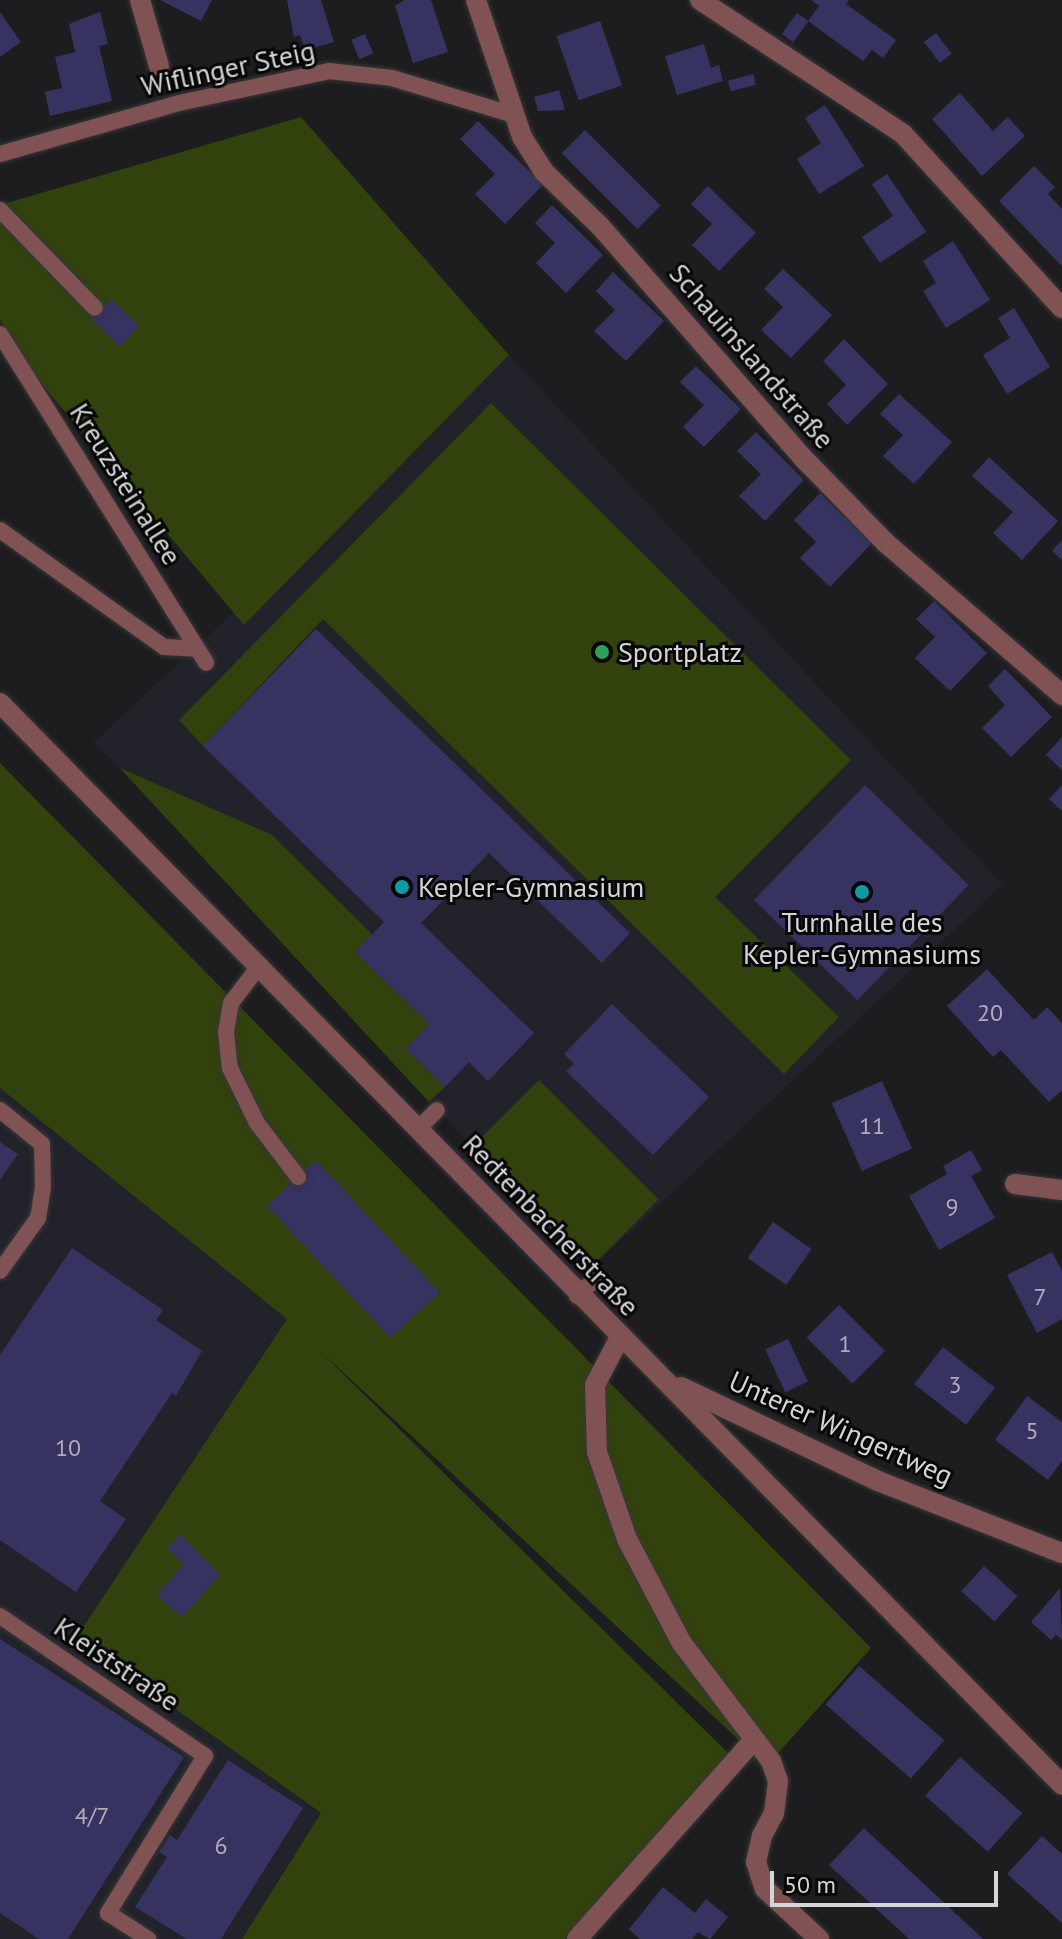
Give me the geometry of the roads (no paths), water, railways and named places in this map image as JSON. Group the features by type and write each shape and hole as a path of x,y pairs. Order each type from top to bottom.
{"street":[{"path":"140,0 159,66"},
{"name":"Schauinslandstraße","path":"476,0 514,115 544,172 668,301 804,459 922,577 1062,695"},
{"path":"700,0 903,134 1062,308"},
{"name":"Redtenbacherstraße","path":"0,703 419,1128 577,1296 648,1361 1062,1785"},
{"path":"1015,1184 1062,1190"},
{"path":"620,1337 595,1385 597,1452 627,1539 681,1642 771,1761 778,1781 774,1813 756,1862 765,1889 819,1939"},
{"name":"Unterer Wingertweg","path":"648,1361 699,1397 878,1481 1062,1553"},
{"path":"577,1939 753,1741"}],"lane":[{"name":"Wiflinger Steig","path":"0,154 329,71 392,78 514,115"},
{"path":"0,210 95,308"},
{"name":"Kreuzsteinallee","path":"0,334 202,656 164,647 0,530"},
{"path":"260,965 231,1003 226,1032 230,1068 257,1123 298,1177"},
{"path":"0,1110 42,1144 43,1187 38,1218 0,1271"},
{"path":"419,1128 437,1110"},
{"path":"577,1296 594,1280"},
{"name":"Kleiststraße","path":"0,1616 205,1756 108,1913 148,1939"}],"place":[{"name":"Sportplatz","path":"602,652"},
{"name":"Kepler-Gymnasium","path":"402,887"},
{"name":"Turnhalle des Kepler-Gymnasiums","path":"862,892"}]}
